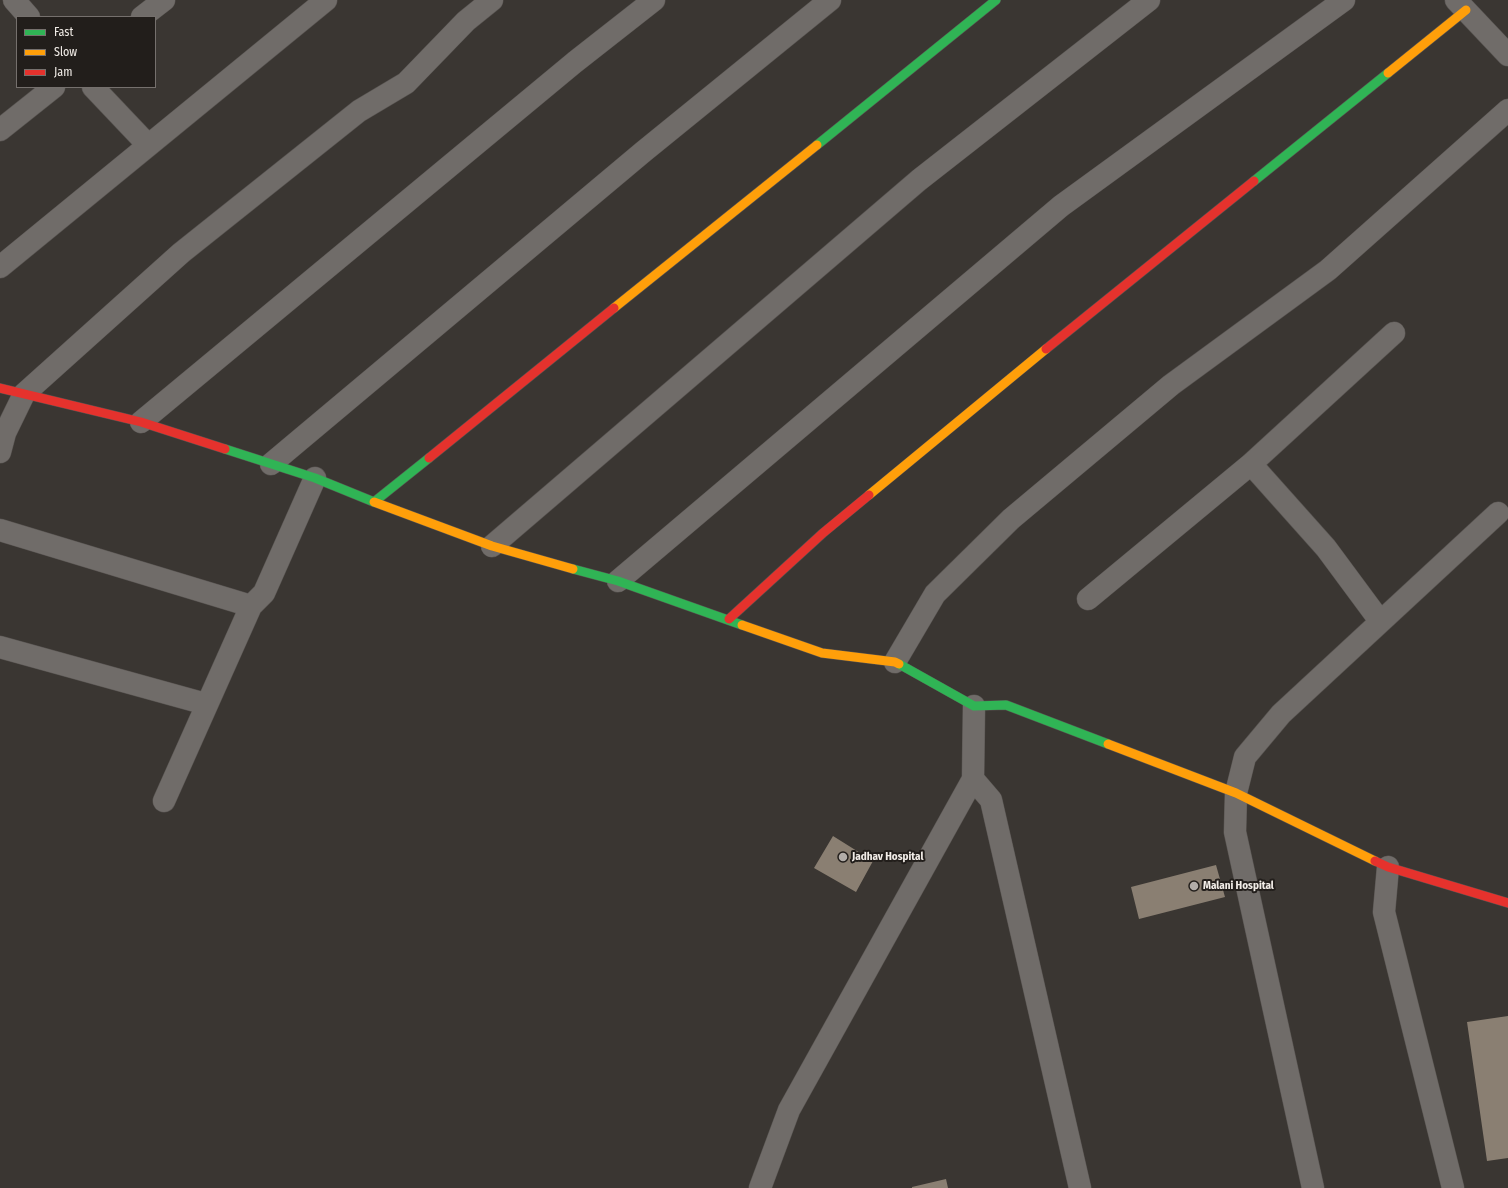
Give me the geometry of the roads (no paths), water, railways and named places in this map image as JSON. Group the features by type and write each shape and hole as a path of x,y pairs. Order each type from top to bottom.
{"street":[{"path":"14,0 28,16"},
{"path":"143,16 164,0"},
{"path":"0,267 326,0"},
{"path":"0,452 5,433 24,394 181,253 359,112 406,83 466,21 492,0"},
{"path":"141,422 569,67 654,0"},
{"path":"271,464 643,152 830,0"},
{"path":"374,502 996,0"},
{"path":"492,546 919,180 1149,0"},
{"path":"618,581 1061,206 1344,0"},
{"path":"729,619 823,533 1461,5 1508,55"},
{"path":"0,130 53,88"},
{"path":"94,88 148,145"},
{"path":"895,662 935,594 1011,519 1171,385 1328,270 1508,110"},
{"path":"1088,598 1251,464 1394,332"},
{"path":"0,388 141,422 315,478 374,502 492,546 618,581 822,653 895,662 974,706 1006,705 1236,793 1388,867 1508,902"},
{"path":"1251,464 1326,548 1380,621"},
{"path":"164,801 251,606 264,593 315,478"},
{"path":"1313,1188 1236,832 1236,793 1245,757 1281,714 1498,513"},
{"path":"0,530 251,606"},
{"path":"0,647 206,704"},
{"path":"760,1188 789,1110 973,779 974,706"},
{"path":"973,779 991,800 1080,1188"},
{"path":"1388,867 1384,912 1453,1188"}],"place":[{"name":"Jadhav Hospital","path":"843,857"},
{"name":"Malani Hospital","path":"1194,886"}]}
